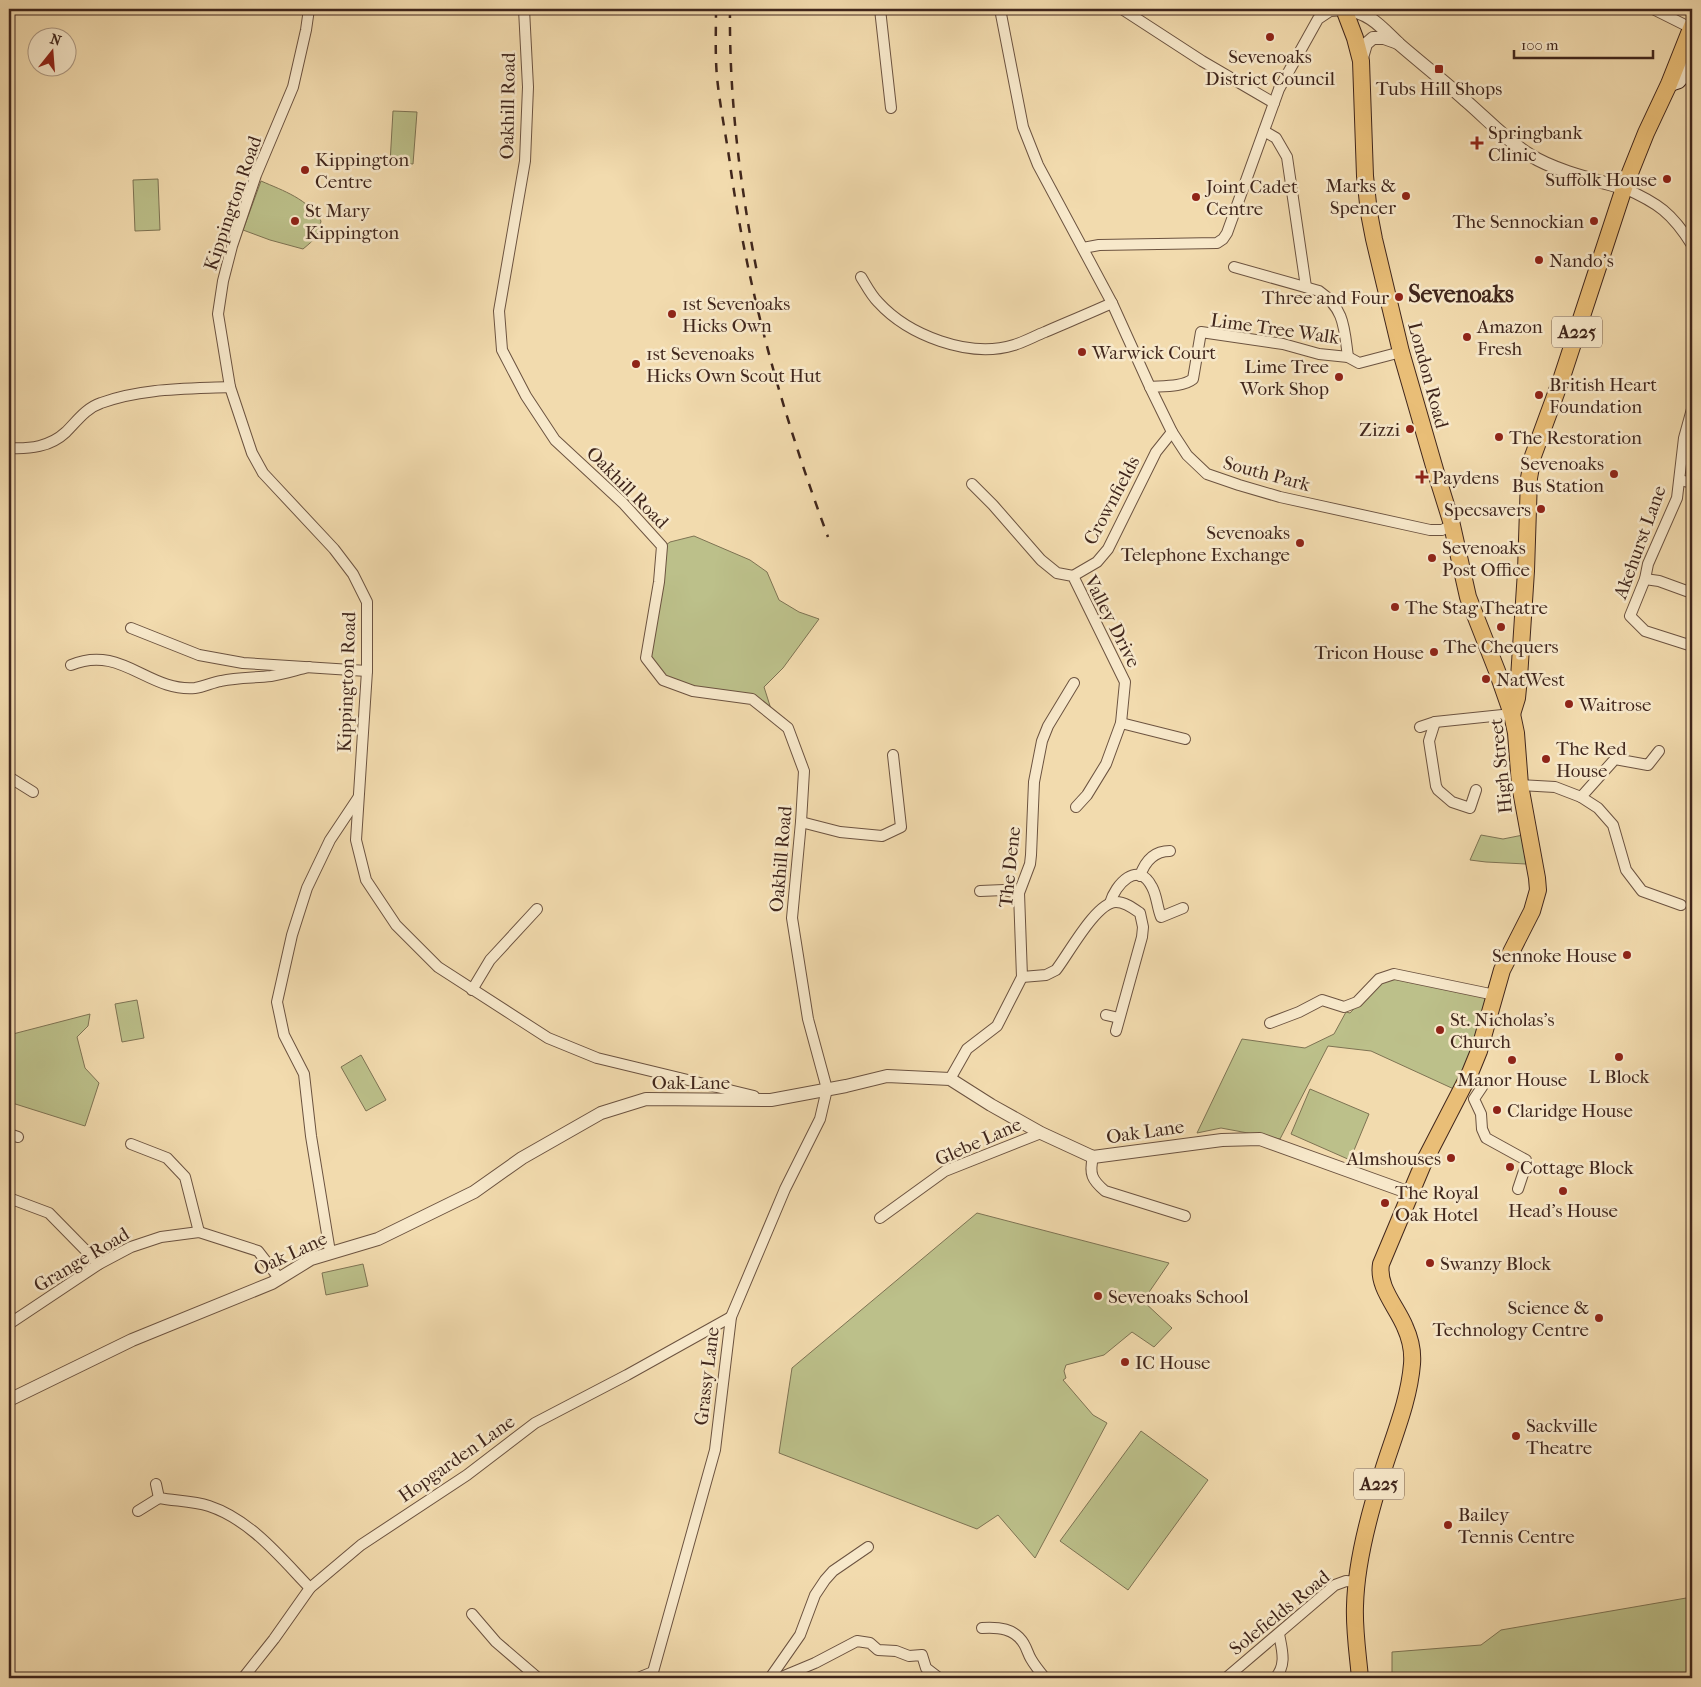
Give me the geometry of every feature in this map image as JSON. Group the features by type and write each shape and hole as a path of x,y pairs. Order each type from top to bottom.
{"main road":[{"name":"London Road","path":"1345,10 1361,61 1365,176 1369,212 1401,352 1452,524 1468,597 1512,714"},
{"name":"A225","path":"1669,84 1688,47 1692,27"},
{"path":"1669,84 1678,81 1692,64"},
{"name":"High Street","path":"1357,1582 1365,1535 1380,1478 1409,1384 1412,1362 1405,1327 1383,1282 1380,1269 1383,1257 1425,1159 1470,1073 1479,1051 1502,970 1532,911 1538,890 1520,785 1516,733 1512,714 1517,698 1519,678 1530,466 1562,377 1624,188 1646,133 1669,84"},
{"path":"1500,683 1519,678"},
{"name":"A225","path":"1357,1582 1355,1608 1360,1678"}],"street":[{"name":"Kippington Road","path":"309,9 293,87 256,175 232,246 222,281 218,314 230,387 252,453 263,473 334,549 353,574 367,602 367,671 356,840 366,880 396,925 438,967 548,1038 597,1058 771,1100"},
{"name":"Oakhill Road","path":"524,9 528,87 525,161 499,310 502,350 526,396 555,440 622,503 662,546 646,658 663,680 693,691 752,699 788,728 804,771 792,918 808,1019 826,1089"},
{"path":"880,9 891,108"},
{"name":"South Park","path":"1000,9 1023,127 1038,165 1112,303 1172,432 1187,455 1207,474 1280,497 1430,530 1442,530 1452,524"},
{"path":"1122,9 1202,61 1274,103"},
{"path":"1653,9 1692,27"},
{"path":"1083,248 1099,245 1217,243 1222,239 1226,233 1279,89 1318,19 1330,11 1345,10 1361,14 1382,26 1509,140 1529,155 1543,163 1624,188 1662,208 1677,223 1692,244"},
{"path":"1361,61 1366,44 1373,38 1384,38 1398,42"},
{"path":"1264,131 1276,138 1287,157 1306,287"},
{"path":"1234,267 1319,291 1329,298 1344,322 1348,357"},
{"path":"861,277 877,302 900,322 923,335 946,343 986,349 1012,346 1112,303"},
{"name":"Lime Tree Walk","path":"1150,387 1182,384 1193,380 1201,332 1282,344 1319,354 1348,357 1359,362 1401,352"},
{"path":"9,448 34,447 52,443 82,414 98,403 122,396 168,390 230,387"},
{"name":"Akehurst Lane","path":"1692,410 1686,430 1676,502 1648,564 1645,579 1630,616 1644,631 1692,646"},
{"name":"Crownfields","path":"1073,576 1097,562 1108,549 1156,452 1172,432"},
{"path":"1681,475 1692,483"},
{"name":"Valley Drive","path":"972,484 993,504 1041,560 1057,573 1073,576 1125,682 1121,723 1106,764 1087,795 1076,807"},
{"path":"1645,579 1692,593"},
{"path":"131,628 199,655 243,663 367,671"},
{"path":"71,665 83,660 96,658 118,662 169,685 195,688 222,680 272,676 309,667"},
{"name":"The Dene","path":"950,1079 967,1049 997,1026 1022,976 1020,893 1030,864 1034,782 1042,741 1048,726 1074,683"},
{"path":"1420,727 1435,722 1512,714"},
{"path":"1435,722 1429,741 1438,790 1452,802 1470,808 1476,790"},
{"path":"1121,723 1185,739"},
{"path":"1581,797 1615,759 1648,765 1659,751"},
{"path":"801,822 840,832 882,836 901,827 893,755"},
{"path":"9,777 33,792"},
{"path":"1520,785 1555,788 1581,797 1598,808 1613,825 1626,870 1642,891 1681,904"},
{"path":"330,1252 311,1136 304,1074 284,1035 277,1002 292,935 307,888 330,840 359,797"},
{"path":"1140,876 1148,859 1162,851 1170,852"},
{"path":"1110,903 1113,892 1119,883 1126,877 1133,875 1146,879 1153,888 1161,917 1183,908"},
{"path":"990,879 991,890"},
{"path":"980,891 991,890 1020,893"},
{"path":"1022,976 1046,975 1056,970 1096,913 1110,903 1117,902 1128,905 1140,913 1143,927 1142,937 1116,1031"},
{"path":"472,990 490,960 537,909"},
{"path":"1270,1023 1299,1012 1322,1000 1344,1007 1357,1002 1379,979 1394,974 1495,996"},
{"path":"1106,1015 1119,1018"},
{"path":"1470,1073 1482,1087 1474,1099 1481,1114 1482,1129 1486,1138 1526,1160 1518,1189"},
{"name":"Oak Lane","path":"9,1400 132,1340 272,1283 311,1259 378,1239 474,1192 522,1158 601,1113 646,1099 771,1100 887,1076 950,1079 1041,1133 1093,1157 1222,1140 1260,1139 1410,1193"},
{"name":"Grassy Lane","path":"654,1675 715,1450 730,1317 786,1189 820,1119 826,1089"},
{"name":"Glebe Lane","path":"880,1218 945,1171 1041,1133"},
{"path":"131,1144 167,1158 186,1177 199,1232"},
{"path":"1093,1157 1092,1175 1095,1183 1105,1191 1185,1216"},
{"path":"9,1198 49,1213 99,1264"},
{"name":"Grange Road","path":"9,1324 99,1264 131,1247 160,1237 199,1232 258,1251 279,1278"},
{"name":"Hopgarden Lane","path":"243,1678 274,1639 310,1588 361,1545 466,1475 535,1422 627,1375 730,1317"},
{"path":"156,1484 159,1498"},
{"path":"138,1512 159,1498 208,1506 225,1513 258,1535 310,1588"},
{"path":"770,1678 800,1635 815,1594 825,1580 833,1571 868,1547"},
{"name":"Solefields Road","path":"1226,1678 1335,1585 1346,1581 1357,1582"},
{"path":"472,1614 496,1642 538,1678"},
{"path":"982,1628 995,1627 1008,1630 1017,1635 1024,1643 1031,1659 1045,1678"},
{"path":"1275,1678 1279,1673 1283,1658 1279,1634"},
{"path":"779,1678 815,1663 858,1641 870,1642 878,1650 896,1651 909,1656 922,1655 926,1668 939,1678"},
{"path":"638,1678 654,1675"}],"green space":[{"path":"393,111 417,112 413,164 390,163"},
{"path":"158,179 160,230 135,231 133,180"},
{"path":"261,181 287,192 302,201 316,213 321,221 319,231 303,249 243,230"},
{"path":"694,536 750,560 767,572 779,600 799,612 819,619 783,668 764,687 771,709 753,698 665,682 647,657 662,548 670,542"},
{"path":"1481,835 1503,839 1523,835 1526,864 1470,860"},
{"path":"1395,977 1489,997 1475,1053 1456,1090 1371,1051 1328,1046 1280,1139 1221,1128 1197,1133 1242,1039 1305,1048 1334,1034 1346,1012 1350,1013 1380,981"},
{"path":"137,1000 144,1038 122,1042 115,1004"},
{"path":"90,1014 88,1026 77,1037 85,1068 99,1083 85,1126 9,1102 9,1035"},
{"path":"361,1055 386,1100 366,1111 341,1067"},
{"path":"1310,1089 1369,1114 1350,1160 1291,1134"},
{"path":"977,1213 1169,1263 1143,1301 1172,1328 1154,1347 1132,1332 1104,1355 1066,1365 1064,1371 1066,1378 1063,1380 1093,1415 1107,1423 1035,1558 998,1515 977,1529 779,1453 792,1368"},
{"path":"363,1264 368,1286 326,1295 322,1273"},
{"path":"1141,1431 1208,1480 1128,1590 1060,1541"},
{"path":"1692,1597 1692,1678 1379,1678 1392,1675 1392,1652 1481,1645 1501,1630"}],"railway":[{"path":"716,9 718,89 748,265 758,311 783,402 828,537"},
{"path":"730,9 731,75 737,141 745,207 757,272"}],"place":[{"name":"Sevenoaks District Council","path":"1270,37"},
{"name":"Tubs Hill Shops","path":"1439,69"},
{"name":"Springbank Clinic","path":"1477,143"},
{"name":"Kippington Centre","path":"305,170"},
{"name":"Suffolk House","path":"1667,179"},
{"name":"Marks & Spencer","path":"1406,196"},
{"name":"Joint Cadet Centre","path":"1196,197"},
{"name":"St Mary Kippington","path":"295,221"},
{"name":"The Sennockian","path":"1594,221"},
{"name":"Nando's","path":"1539,260"},
{"name":"Three and Four","path":"1399,297"},
{"name":"1st Sevenoaks Hicks Own","path":"672,314"},
{"name":"Amazon Fresh","path":"1467,337"},
{"name":"Warwick Court","path":"1082,352"},
{"name":"1st Sevenoaks Hicks Own Scout Hut","path":"636,364"},
{"name":"Lime Tree Work Shop","path":"1339,377"},
{"name":"British Heart Foundation","path":"1539,395"},
{"name":"Zizzi","path":"1410,429"},
{"name":"The Restoration","path":"1499,437"},
{"name":"Sevenoaks Bus Station","path":"1614,474"},
{"name":"Paydens","path":"1422,477"},
{"name":"Specsavers","path":"1541,509"},
{"name":"Sevenoaks Telephone Exchange","path":"1300,543"},
{"name":"Sevenoaks Post Office","path":"1432,558"},
{"name":"The Stag Theatre","path":"1395,607"},
{"name":"The Chequers","path":"1501,627"},
{"name":"Tricon House","path":"1434,652"},
{"name":"NatWest","path":"1486,679"},
{"name":"Waitrose","path":"1569,704"},
{"name":"The Red House","path":"1546,759"},
{"name":"Sennoke House","path":"1627,955"},
{"name":"St. Nicholas's Church","path":"1440,1030"},
{"name":"L Block","path":"1619,1057"},
{"name":"Manor House","path":"1512,1060"},
{"name":"Claridge House","path":"1497,1110"},
{"name":"Almshouses","path":"1451,1158"},
{"name":"Cottage Block","path":"1510,1167"},
{"name":"Head's House","path":"1563,1191"},
{"name":"The Royal Oak Hotel","path":"1385,1203"},
{"name":"Swanzy Block","path":"1430,1263"},
{"name":"Sevenoaks School","path":"1098,1296"},
{"name":"Science & Technology Centre","path":"1599,1318"},
{"name":"IC House","path":"1125,1362"},
{"name":"Sackville Theatre","path":"1516,1436"},
{"name":"Bailey Tennis Centre","path":"1448,1525"}],"district":[{"name":"Sevenoaks","path":"1461,294"}]}
